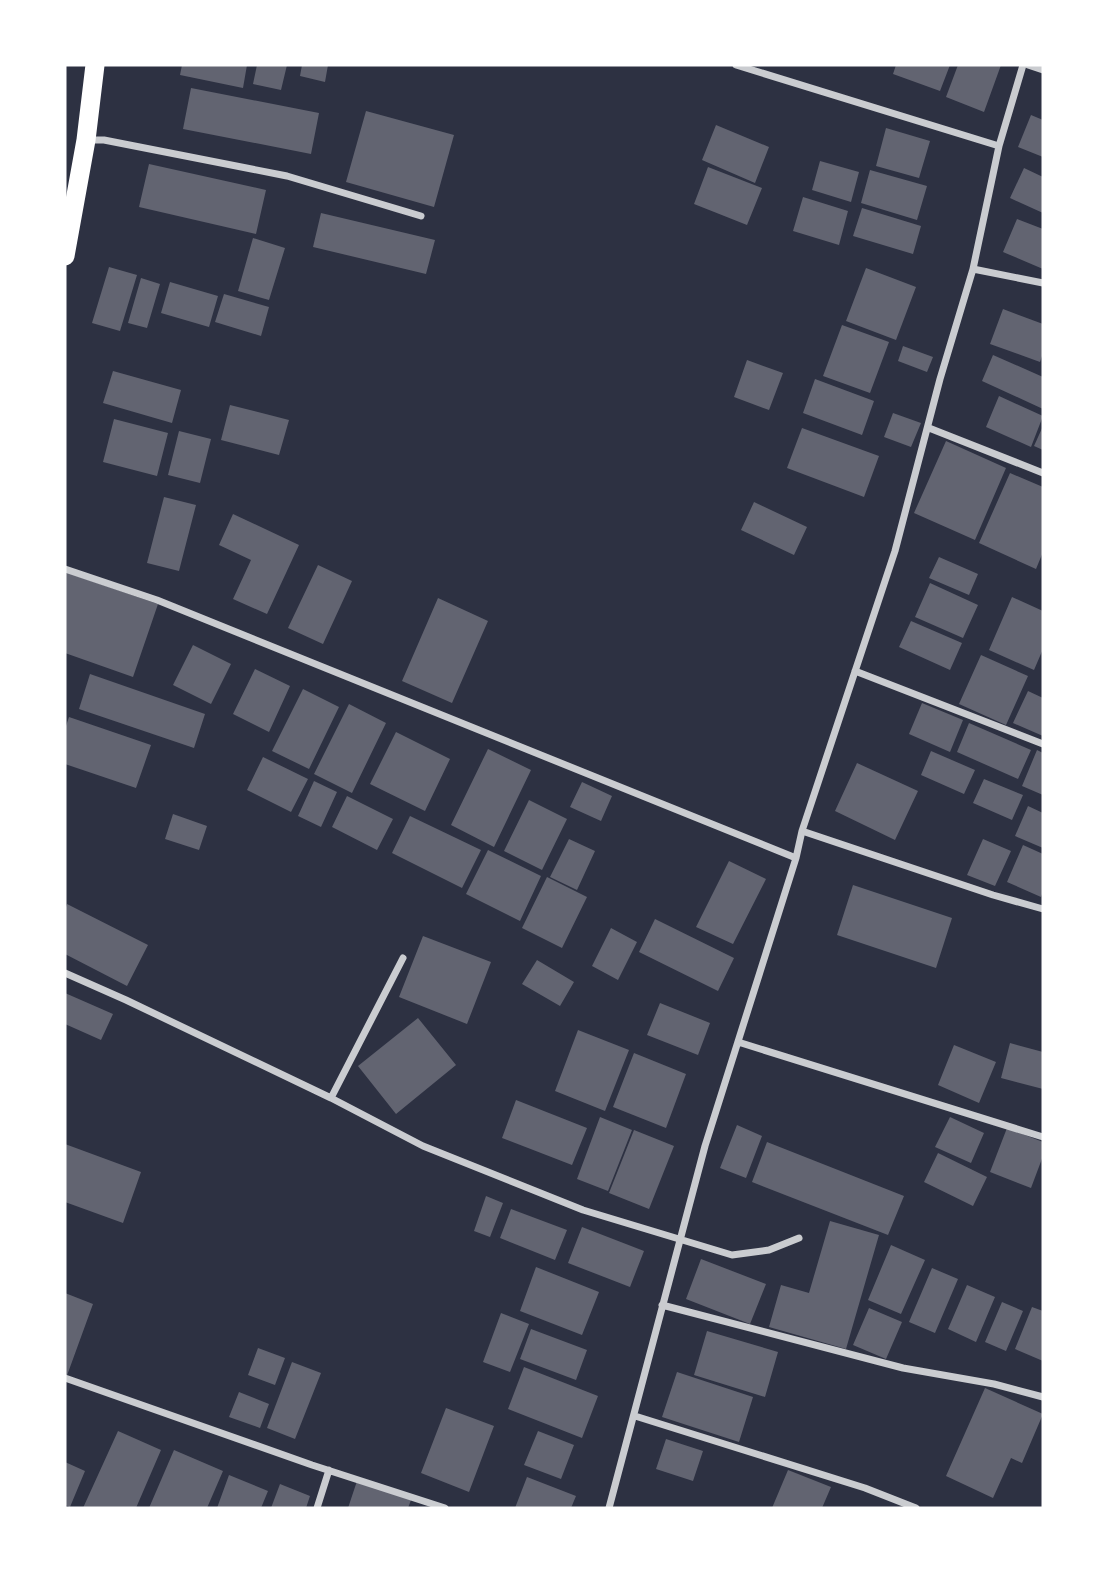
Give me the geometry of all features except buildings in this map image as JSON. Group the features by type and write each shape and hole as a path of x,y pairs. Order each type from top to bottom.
{"highway":[{"path":"65,256 86,139 95,65"}],"street":[{"path":"736,65 999,146"},
{"path":"609,1508 705,1146 796,858 802,831 895,551 940,379 973,269 999,146 1026,65 1043,70"},
{"path":"86,139 104,140 287,176 421,216"},
{"path":"973,269 1043,283"},
{"path":"929,428 1043,473"},
{"path":"65,569 157,600 796,858"},
{"path":"855,671 1043,744"},
{"path":"802,831 1043,909"},
{"path":"331,1098 403,958"},
{"path":"65,973 331,1098 423,1146 583,1210 732,1255 769,1250 799,1238"},
{"path":"738,1042 1043,1137"},
{"path":"662,1305 903,1368 993,1384 1043,1397"},
{"path":"65,1378 445,1508"},
{"path":"635,1416 865,1488 916,1508"},
{"path":"317,1508 329,1470"}]}
